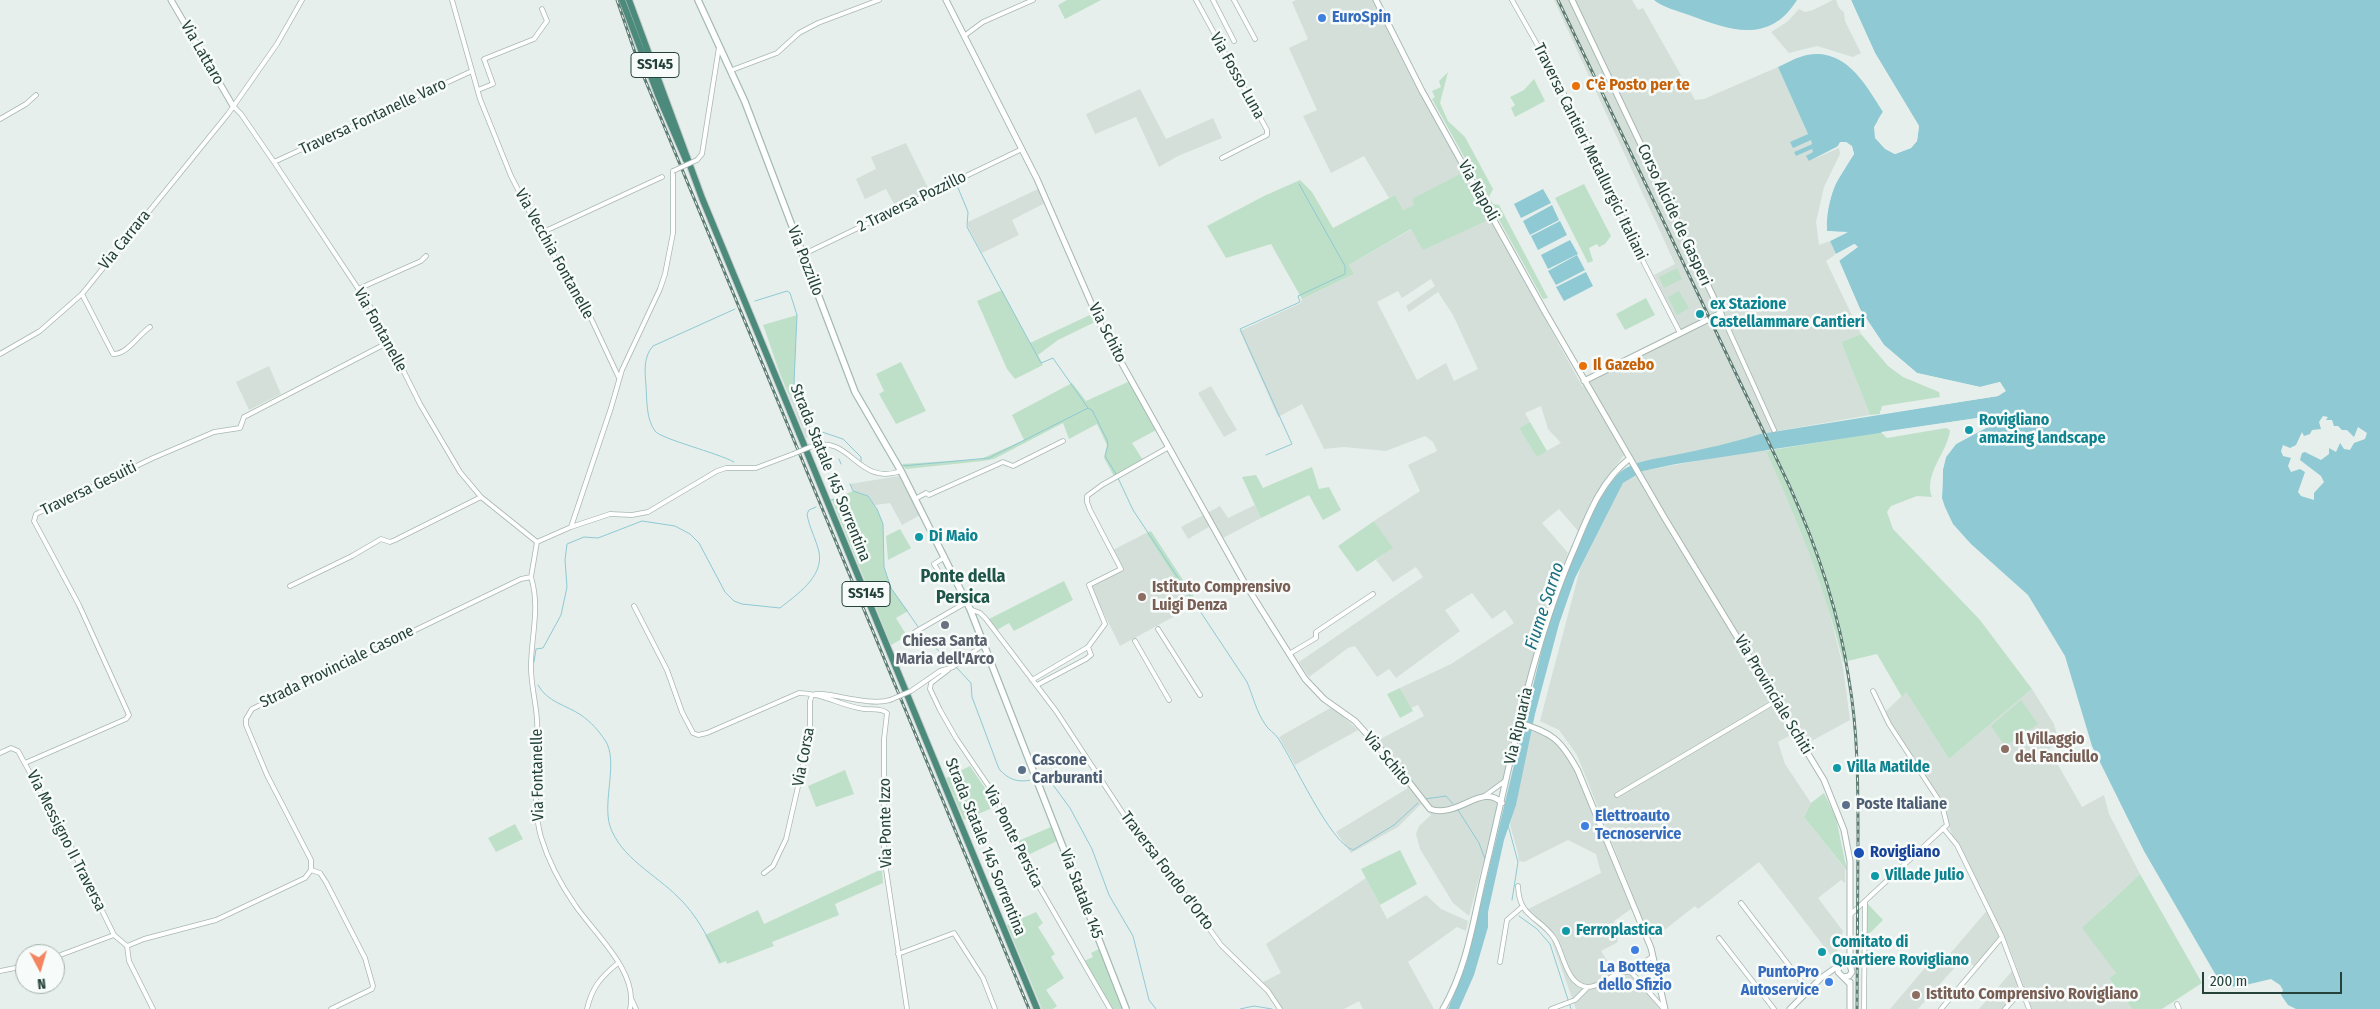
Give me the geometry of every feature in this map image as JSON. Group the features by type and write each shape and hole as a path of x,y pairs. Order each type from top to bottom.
{"highway":[{"path":"622,0 664,112 696,179"},
{"name":"Strada Statale 145 Sorrentina","path":"629,0 696,179 1037,1009"}],"main road":[{"name":"Via Pozzillo","path":"698,0 732,70 855,392 901,471 946,557 970,609"},
{"name":"Via Statale 145","path":"970,609 1126,1009"}],"street":[{"name":"Via Lattaro","path":"172,0 233,106"},
{"name":"Via Carrara","path":"0,354 40,331 82,294 233,106 277,44 302,0"},
{"name":"Via Vecchia Fontanelle","path":"452,0 478,90 511,176 540,233 581,297 604,350 619,378"},
{"path":"732,70 777,53 799,33 818,22 879,0"},
{"name":"Via Schito","path":"946,0 1037,179 1102,328 1244,582 1305,679 1324,699 1355,721 1402,773 1430,809 1442,812 1451,810 1483,797"},
{"path":"964,36 983,22 1033,0"},
{"name":"Via Fosso Luna","path":"1196,0 1267,130 1267,135 1222,158"},
{"path":"1212,0 1234,41"},
{"path":"1234,0 1255,39"},
{"name":"Via Napoli","path":"1376,0 1422,91 1584,381 1630,458"},
{"name":"Traversa Cantieri Metallurgici Italiani","path":"1512,0 1559,83 1644,263 1680,332"},
{"name":"Corso Alcide de Gasperi","path":"1572,0 1721,313 1774,430"},
{"path":"478,90 493,84 484,58 536,38 547,21 542,9"},
{"path":"571,527 611,408 619,378 665,274 673,233 673,171 697,160 702,154 719,45"},
{"name":"Traversa Fontanelle Varo","path":"274,162 472,71"},
{"path":"0,119 26,104 36,95"},
{"name":"Via Fontanelle","path":"233,106 241,114 274,162 375,314 420,404 460,472 481,497 537,542"},
{"name":"2 Traversa Pozzillo","path":"802,255 1022,149"},
{"path":"540,233 662,177"},
{"path":"358,289 421,261 426,256"},
{"path":"82,294 113,354 128,348 135,339 150,327"},
{"path":"1584,381 1721,313"},
{"name":"Traversa Gesuiti","path":"25,763 126,719 129,715 80,605 34,521 36,514 214,432 240,428 244,418 248,415 389,342"},
{"path":"915,499 926,493 929,495 1004,462 1012,466 1063,441"},
{"path":"531,577 537,542 571,527 610,514 640,514 663,504 717,471 726,468 756,468 810,447 831,444 840,448 858,464 881,474 901,471"},
{"path":"1032,680 1088,648 1106,624 1089,585 1121,569 1090,510 1087,496 1119,475 1169,447"},
{"name":"Via Provinciale Schiti","path":"1630,458 1824,780 1838,813 1850,861 1850,1009"},
{"name":"Via Ripuaria","path":"1443,1009 1463,966 1502,803 1518,722 1546,620 1562,575 1599,493 1613,472 1630,458"},
{"path":"290,586 381,540 395,540 481,497"},
{"path":"939,572 934,564 946,557"},
{"name":"Via Fontanelle","path":"531,577 537,603 531,666 537,721 538,812 541,836 547,854 575,906 610,948 630,990 636,1009"},
{"name":"Strada Provinciale Casone","path":"311,870 311,860 267,775 248,731 246,725 248,714 257,706 521,579 531,577"},
{"path":"1289,654 1316,638 1316,632 1373,594"},
{"path":"915,632 967,602"},
{"path":"634,606 667,670 682,712 693,733 698,735 707,733 799,694 821,692 865,702 890,700 911,691 940,671 948,670 955,666 984,644"},
{"name":"Traversa Fondo d'Orto","path":"970,609 980,613 986,619 1056,711 1149,853 1172,877 1221,945 1268,991 1280,1009"},
{"path":"1158,629 1200,695"},
{"path":"1135,641 1169,700"},
{"path":"1037,686 1086,659 1091,655 1088,648"},
{"name":"Via Ponte Persica","path":"948,670 932,683 931,692 956,738 994,794 1033,876 1110,1009"},
{"path":"1851,914 1943,828 1947,822 1942,806 1893,731 1873,691"},
{"name":"Via Corsa","path":"764,873 773,866 786,839 810,734 810,701 814,693"},
{"name":"Via Ponte Izzo","path":"814,693 853,707 881,710 887,713 884,739 883,833 887,878 907,1009"},
{"path":"1616,795 1777,700"},
{"path":"1518,722 1546,732 1555,738 1568,754 1578,771 1653,956 1664,1009"},
{"name":"Via Messigno II Traversa","path":"0,753 15,748 25,763 46,806 71,847 114,935 127,946"},
{"path":"1483,797 1503,784 1507,778"},
{"path":"1483,797 1493,796 1502,803"},
{"path":"1943,828 1956,845 2002,937 2029,1009"},
{"path":"153,1009 129,961 127,946 144,939 216,920 305,878 311,870 320,873 326,882 364,958 373,986 372,989 331,1009"},
{"path":"1518,886 1522,907 1526,913 1553,937 1565,967 1572,976 1580,983 1588,986"},
{"path":"1864,1009 1865,901"},
{"path":"1741,903 1808,990"},
{"path":"1500,962 1507,920 1522,907"},
{"path":"898,954 954,933 983,978 995,1009"},
{"path":"65,954 114,935"},
{"path":"1941,1009 2002,937"},
{"path":"1718,938 1774,1009"},
{"path":"1790,1009 1808,990 1844,962 1850,953"},
{"path":"1551,1009 1572,1002 1588,986 1622,972 1632,972 1653,956"},
{"path":"1844,962 1850,965"},
{"path":"587,1009 594,986 601,977 618,963"},
{"path":"1838,966 1841,976 1850,984"},
{"path":"0,971 15,968"},
{"path":"1632,972 1664,1009"},
{"path":"1828,973 1841,976 1850,974"},
{"path":"2005,1009 2023,989"},
{"path":"630,1009 632,1000"},
{"path":"2177,1004 2179,1009"}],"shaded area":[{"path":"1296,0 1373,0 1422,97 1582,386 1682,334 1654,275 1675,264 1554,0 1632,0 1638,10 1643,8 1695,100 1704,99 1778,67 1808,134 1790,143 1811,140 1813,143 1794,152 1796,156 1812,149 1814,152 1809,161 1839,148 1840,154 1824,187 1816,222 1819,245 1830,241 1836,254 1826,261 1861,334 1841,342 1870,415 1760,434 1733,443 1637,464 1630,454 1623,456 1591,501 1578,531 1559,509 1542,523 1568,553 1551,596 1515,719 1505,777 1502,782 1485,792 1486,799 1492,798 1499,803 1469,916 1453,903 1420,849 1416,834 1419,826 1431,815 1421,804 1398,827 1351,853 1336,832 1408,788 1373,743 1424,716 1418,705 1411,708 1400,688 1451,664 1514,623 1505,610 1492,619 1472,593 1445,610 1460,631 1396,678 1389,669 1377,677 1355,646 1348,648 1309,677 1299,662 1423,577 1416,567 1393,582 1376,560 1392,548 1374,521 1420,491 1408,465 1437,451 1433,442 1425,436 1386,451 1344,447 1324,449 1302,404 1278,417 1240,331 1301,303 1302,299 1354,274 1349,265 1412,229 1488,220 1412,199 1415,205 1403,210 1395,195 1389,198 1364,156 1331,173 1303,116 1317,110 1289,48 1308,39 1292,2","holes":["1431,279 1435,286 1406,306 1409,312 1438,292 1453,315 1478,369 1454,381 1446,363 1417,380 1377,302 1398,291 1402,298","1541,406 1548,429 1561,443 1537,456 1519,428 1530,422 1525,413"]},
{"path":"1836,0 1839,8 1844,12 1845,21 1861,53 1853,57 1817,46 1789,53 1771,32 1787,22 1799,9 1805,12 1813,10"},
{"path":"1140,89 1166,139 1213,118 1222,138 1178,156 1159,167 1136,117 1095,134 1086,114"},
{"path":"906,143 930,192 896,208 886,189 865,199 856,179 876,169 871,157"},
{"path":"1038,189 1045,203 1012,220 1019,235 982,253 968,227 968,222"},
{"path":"269,366 281,394 249,410 236,382"},
{"path":"1211,386 1237,430 1224,437 1198,393"},
{"path":"796,393 813,433 806,438 789,396"},
{"path":"1765,448 1807,542 1824,590 1843,667 1850,720 1806,744 1789,736 1778,742 1785,764 1811,803 1804,817 1845,869 1845,883 1841,880 1818,898 1843,931 1833,958 1759,862 1698,909 1695,906 1653,939 1644,923 1577,755 1559,730 1540,721 1580,569 1623,483 1643,471"},
{"path":"899,476 920,515 902,525 890,503 875,505 868,496 853,491 850,484"},
{"path":"1255,505 1261,518 1223,538 1214,524 1188,539 1181,527 1220,506 1228,518"},
{"name":"Istituto Comprensivo Luigi Denza","path":"1146,533 1193,606 1120,646 1091,587 1123,570 1113,550"},
{"path":"2032,689 2054,724 2059,742 2049,749 2082,807 2104,795 2109,814 2140,874 2102,909 2116,973 2109,978 2132,1009 2032,1009 2008,944 2000,937 1974,966 1964,957 1918,1009 1890,1009 1941,949 1949,955 1990,907 1952,835 1943,808 1934,790 1907,751 1885,712 1906,692 1949,759"},
{"path":"1332,707 1358,730 1295,765 1279,737"},
{"path":"1531,731 1544,735 1555,742 1567,758 1578,778 1631,909 1614,921 1618,942 1601,951 1615,973 1629,973 1660,1009 1576,1009 1550,936 1522,912 1601,873 1596,854 1568,840 1524,862 1519,861 1510,825"},
{"path":"1366,878 1387,919 1426,895 1441,909 1468,921 1466,931 1457,927 1408,962 1434,1009 1363,1009 1359,1001 1344,1009 1282,1009 1263,982 1281,973 1266,944"},
{"name":"Istituto Comprensivo Rovigliano","path":"2013,970 2021,989 2003,1009 1979,1009"}],"green space":[{"path":"1067,0 1101,0 1065,19 1058,5"},
{"path":"1448,72 1440,103 1448,121 1465,137 1493,189 1489,197 1493,204 1499,205 1548,298 1543,299 1432,99 1435,97 1432,91 1441,87 1439,81"},
{"path":"1534,79 1545,101 1515,117 1511,108 1515,105 1510,97 1524,90"},
{"path":"1462,173 1488,220 1423,250 1411,229 1349,265 1354,274 1302,299 1271,244 1226,258 1207,226 1264,196 1300,180 1312,192 1333,228 1395,195 1403,210 1414,205 1412,199"},
{"path":"1584,184 1611,236 1605,244 1599,247 1597,244 1589,248 1593,261 1588,263 1555,198"},
{"path":"1677,268 1682,279 1664,288 1659,277"},
{"path":"1002,290 1030,343 1094,313 1097,321 1058,340 1038,355 1043,365 1015,379 1007,369 977,301"},
{"path":"1679,291 1689,308 1677,315 1668,297"},
{"path":"1646,298 1655,315 1625,330 1616,314"},
{"path":"797,315 794,383 796,393 789,395 763,325"},
{"path":"1861,334 1888,366 1903,377 1939,392 1940,397 1882,406 1880,414 1870,415 1841,342"},
{"path":"901,362 926,411 896,424 879,394 884,391 876,374"},
{"path":"1130,381 1158,429 1132,443 1143,460 1114,476 1104,458 1107,445 1097,424 1069,439 1063,423 994,459 906,469 902,464 981,459 1024,440 1012,415 1072,383 1086,401"},
{"path":"1530,422 1547,451 1537,457 1519,428"},
{"path":"1946,428 1950,430 1948,438 1933,471 1931,480 1932,497 1917,496 1891,506 1887,512 1893,529 1980,620 2032,689 1949,759 1906,692 1902,697 1877,654 1843,662 1828,607 1810,555 1766,451 1881,432 1887,438"},
{"path":"1312,467 1319,489 1329,487 1341,510 1323,520 1309,495 1261,518 1242,477 1256,475 1263,488"},
{"path":"853,491 868,496 877,509 883,524 884,567 891,588 908,611 896,618 907,636 891,645 832,500"},
{"path":"1374,521 1393,548 1357,572 1338,546"},
{"path":"900,529 911,548 888,560 886,536"},
{"path":"1151,531 1198,603 1193,606 1146,533"},
{"path":"1064,581 1073,600 1014,631 1009,623 997,630 989,619"},
{"path":"1400,688 1413,711 1400,718 1387,694"},
{"path":"2021,700 2038,724 2005,746 1991,726"},
{"path":"970,766 997,806 964,820 946,778"},
{"path":"845,770 854,794 816,807 808,786"},
{"path":"1824,793 1836,818 1847,871 1804,817 1811,803"},
{"path":"515,824 523,839 496,852 488,838"},
{"path":"1051,827 1057,841 1026,856 1018,841"},
{"path":"1400,850 1417,884 1380,905 1361,869"},
{"path":"882,869 883,883 835,904 839,915 772,942 774,946 727,964 726,961 719,964 705,935 758,910 764,924"},
{"path":"2140,874 2202,983 2162,1009 2132,1009 2109,978 2116,973 2082,928"},
{"path":"1867,903 1883,920 1865,938 1866,906"},
{"path":"1036,912 1043,923 1038,927 1055,954 1051,957 1064,978 1046,990 1057,1006 1053,1009 1042,1009 1007,925"},
{"path":"1099,949 1122,1007 1121,1009 1113,1009 1084,961 1093,957 1091,953"}],"water":[{"path":"1654,0 1797,0 1786,14 1774,23 1748,30 1733,29 1719,25 1670,9"},
{"path":"1851,0 2380,0 2380,1009 2296,1009 2288,1005 2281,995 2283,990 2280,985 2271,979 2237,987 2221,984 2144,851 2092,746 2065,656 2028,595 1971,544 1953,524 1945,507 1942,498 1943,469 1946,457 1956,444 2003,419 2004,414 1676,464 1643,471 1623,483 1575,578 1559,624 1535,714 1516,805 1504,840 1488,912 1488,927 1474,975 1459,1009 1448,1009 1466,964 1548,624 1570,563 1592,514 1616,476 1628,467 1651,459 1718,446 1760,434 1998,396 2005,391 2000,382 1980,387 1917,373 1884,345 1860,309 1839,260 1857,247 1854,244 1836,254 1830,241 1846,233 1827,231 1830,200 1837,181 1854,154 1852,147 1846,142 1809,161 1806,156 1813,152 1812,149 1796,156 1794,152 1812,144 1811,140 1793,148 1790,142 1808,134 1778,67 1803,56 1821,54 1833,57 1853,70 1869,90 1883,112 1876,125 1879,142 1895,154 1911,148 1917,141 1919,126 1875,53","holes":["2323,416 2328,417 2326,420 2332,420 2334,426 2347,430 2354,437 2358,427 2367,433 2365,439 2354,443 2350,450 2344,449 2340,443 2336,452 2329,448 2329,454 2321,460 2305,452 2302,453 2300,460 2321,476 2324,482 2314,493 2314,500 2301,496 2298,492 2305,472 2300,469 2291,472 2288,466 2291,458 2283,456 2281,451 2283,445 2290,448 2296,445 2302,432 2304,436 2310,434 2312,430 2321,429 2319,422"]},
{"path":"1543,189 1551,203 1521,218 1514,204"},
{"path":"1552,205 1559,220 1530,235 1523,221"},
{"path":"1560,221 1567,235 1538,250 1531,236"},
{"path":"1570,240 1578,254 1548,269 1541,255"},
{"path":"1577,255 1585,270 1556,285 1548,271"},
{"path":"1586,272 1593,286 1564,301 1556,287"}],"pier":[{"path":"1849,0 1851,0 1875,53 1919,126 1917,141 1911,148 1895,154 1885,149 1875,138 1874,127 1883,112 1885,112 1877,127 1878,137 1887,147 1895,151 1910,146 1914,140 1916,126 1872,54"},
{"path":"1840,142 1846,142 1852,146 1854,154 1833,188 1826,217 1827,231 1848,232 1828,242 1829,239 1838,234 1826,234 1824,232 1824,217 1830,188 1851,153 1850,148 1845,144 1836,149"},
{"path":"1855,244 1858,247 1839,261 1860,309 1884,345 1917,373 1980,387 2000,382 2006,391 1998,396 1880,414 1880,411 1997,394 2002,391 1999,385 1979,389 1916,375 1882,346 1858,310 1836,261 1852,248 1837,256 1834,255"},
{"path":"2005,414 2003,418 1956,444 1946,457 1943,469 1942,498 1940,498 1940,469 1944,456 1954,442 2000,417 1883,434 1881,432"}],"waterway":[{"path":"944,190 956,183 968,212 967,227 1041,363 1053,358 1088,408"},
{"path":"1266,455 1292,444 1240,329 1300,302 1298,296 1345,274 1345,266 1299,184"},
{"path":"755,301 787,291 790,293 797,315 794,383 799,406 810,428 843,439 861,457 861,463"},
{"path":"734,462 668,438 655,431 650,421 648,409 645,370 646,360 653,346 735,309"},
{"path":"902,466 989,458 1088,408 1092,410 1107,440 1108,445 1105,456 1116,474"},
{"path":"839,459 841,464"},
{"path":"1118,478 1133,510 1247,682 1262,719 1285,749 1312,800 1334,833 1344,844 1353,850 1394,825 1418,803"},
{"path":"850,484 853,491 868,496 877,509 883,524 884,567 891,588 928,641 953,664"},
{"path":"831,500 840,497"},
{"path":"534,662 536,649 543,648 561,615 567,587 565,560 567,544 584,537 598,538 642,521 675,526 690,534 699,543 725,592 734,601 742,604 780,608 801,591 817,569 819,552 807,514 809,510 816,507"},
{"path":"956,667 971,683 972,697 999,769 1013,779 1021,781 1031,780"},
{"path":"538,685 546,695 585,718 605,740 611,759 608,816 615,837 630,856 669,889 691,911 720,961"},
{"path":"1041,776 1048,778 1070,808 1092,849 1109,895 1133,936 1149,1000 1156,1009"},
{"path":"1425,799 1446,796 1453,804"},
{"path":"1458,810 1479,843 1485,859"},
{"path":"1508,825 1518,862 1512,900"},
{"path":"1519,916 1537,929 1550,944 1571,1009"},
{"path":"1240,1009 1254,1006 1272,1009"}],"railway":[{"path":"617,0 641,70 1029,1009"},
{"path":"1558,0 1789,485 1809,532 1826,580 1845,655 1856,739 1858,778 1857,1009"}],"place":[{"name":"EuroSpin","path":"1322,18"},
{"name":"C'è Posto per te","path":"1576,86"},
{"name":"ex Stazione Castellammare Cantieri","path":"1700,314"},
{"name":"Il Gazebo","path":"1583,366"},
{"name":"Rovigliano amazing landscape","path":"1969,430"},
{"name":"Di Maio","path":"919,537"},
{"name":"Istituto Comprensivo Luigi Denza","path":"1142,597"},
{"name":"Chiesa Santa Maria dell'Arco","path":"945,625"},
{"name":"Il Villaggio del Fanciullo","path":"2005,749"},
{"name":"Villa Matilde","path":"1837,768"},
{"name":"Cascone Carburanti","path":"1022,770"},
{"name":"Poste Italiane","path":"1846,805"},
{"name":"Elettroauto Tecnoservice","path":"1585,826"},
{"name":"Rovigliano","path":"1859,853"},
{"name":"Villade Julio","path":"1875,876"},
{"name":"Ferroplastica","path":"1566,931"},
{"name":"La Bottega dello Sfizio","path":"1635,950"},
{"name":"Comitato di Quartiere Rovigliano","path":"1822,952"},
{"name":"PuntoPro Autoservice","path":"1829,982"},
{"name":"Istituto Comprensivo Rovigliano","path":"1916,995"}],"district":[{"name":"Ponte della Persica","path":"963,587"}],"water label":[{"name":"Fiume Sarno","path":"1545,606"}]}
